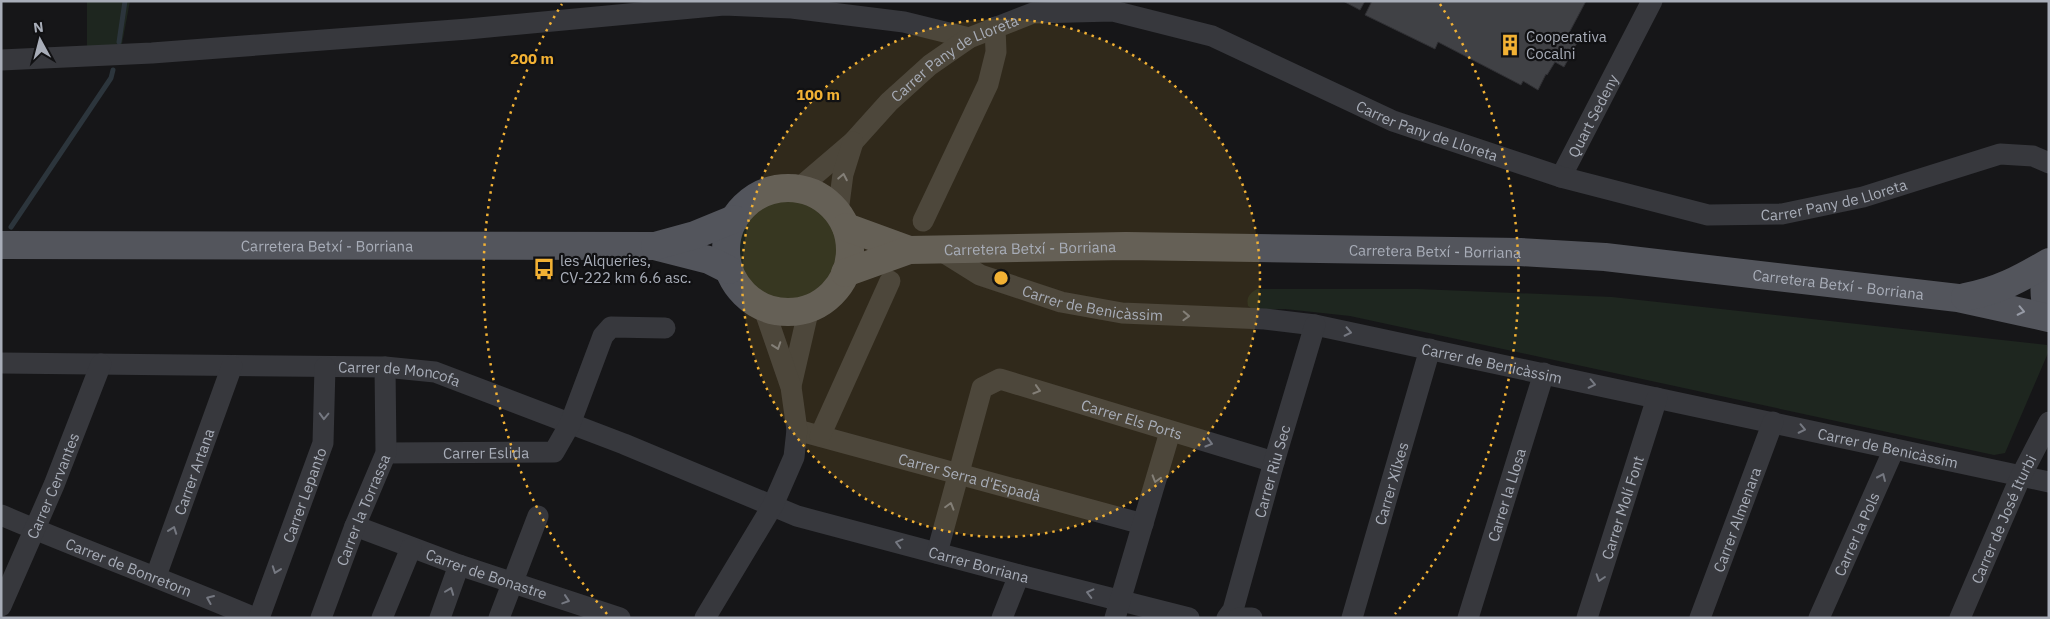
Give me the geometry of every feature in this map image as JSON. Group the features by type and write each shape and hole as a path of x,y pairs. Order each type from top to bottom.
{"main road":[{"path":"780,188 798,188 813,193 826,201 842,220 850,242 850,258 846,273 837,288 824,300 809,308 794,311 778,311 763,306 748,297 737,285 729,270 726,253 728,235 734,219 746,204 762,194 780,188"},
{"name":"Carretera Betxí - Borriana","path":"654,246 694,235 734,219"},
{"name":"Carretera Betxí - Borriana","path":"842,220 909,250"},
{"name":"Carretera Betxí - Borriana","path":"1,245 654,246 708,260 729,270"},
{"name":"Carretera Betxí - Borriana","path":"846,273 909,250 1126,246 1520,252 1605,257 1958,298 2049,316"},
{"path":"2049,264 2044,280 2044,299 2049,316"},
{"name":"Carretera Betxí - Borriana","path":"1958,298 1990,292 2013,283 2049,264"}],"street":[{"name":"Quart Sedeny","path":"1561,177 1652,1"},
{"path":"1,60 152,53 428,32 724,5 792,8 904,22 969,38"},
{"name":"Carrer Pany de Lloreta","path":"798,188 853,142 889,102 923,71 969,38 1033,13 1113,11 1212,36 1393,121 1561,177 1708,215 1782,214 1863,197 2000,154 2033,156 2049,164"},
{"path":"923,221 988,84 996,52 995,28"},
{"name":"Carrer Pany de Lloreta","path":"842,220 843,174 853,142"},
{"name":"Carrer de Benicàssim","path":"940,250 980,275 1062,302 1122,313 1265,319 1315,325 2049,482"},
{"path":"820,436 890,281"},
{"path":"709,616 773,505 794,457 797,430 791,387 763,306"},
{"path":"791,387 809,308"},
{"name":"Carrer Riu Sec","path":"1227,618 1233,610 1274,462 1315,325"},
{"path":"570,424 603,336 611,327 665,328"},
{"name":"Carrer Xilxes","path":"1352,618 1430,349"},
{"name":"Carrer de Moncofa","path":"1,362 385,367 435,372 773,505"},
{"name":"Carrer Cervantes","path":"1,606 54,485 102,364"},
{"name":"Carrer Artana","path":"156,576 232,366"},
{"name":"Carrer Lepanto","path":"259,618 323,443 326,367"},
{"name":"Carrer la Torrassa","path":"321,618 355,526 386,453 385,367"},
{"name":"Carrer la Llosa","path":"1468,618 1544,373"},
{"name":"Carrer Els Ports","path":"960,473 982,388 1000,379 1274,462"},
{"name":"Carrer Molí Font","path":"1587,618 1657,398"},
{"name":"Carrer Almenara","path":"1700,618 1773,422"},
{"name":"Carrer de José Iturbi","path":"1960,618 2021,476 2049,422"},
{"name":"Carrer Eslida","path":"386,453 554,452 570,424"},
{"name":"Carrer Serra d'Espadà","path":"797,430 1143,524"},
{"path":"1117,609 1170,432"},
{"name":"Carrer la Pols","path":"1820,618 1894,448"},
{"path":"937,553 960,473"},
{"name":"Carrer Borriana","path":"773,505 797,516 1019,575 1117,609 1189,618"},
{"name":"Carrer de Bonretorn","path":"1,515 81,549 156,576 255,618"},
{"path":"499,618 538,516"},
{"name":"Carrer de Bonastre","path":"355,526 411,548 620,618"},
{"path":"382,618 411,548"},
{"path":"440,618 460,565"},
{"path":"1002,618 1019,575"},
{"path":"1239,618 1252,618"}],"shaded area":[{"path":"87,1 130,1 121,49 87,51"},
{"path":"787,197 807,201 824,212 835,229 839,249 835,269 824,286 807,297 787,301 767,297 750,286 739,269 735,249 739,229 750,212 767,201"},
{"path":"1257,289 1418,289 1612,297 2047,345 2048,353 2005,453 1994,455 1350,316 1285,309 1254,310 1248,306 1248,298"}],"building":[{"path":"1343,1 1365,1 1360,10"},
{"name":"Cooperativa Cocalni","path":"1372,1 1586,1 1569,33 1579,39 1564,67 1555,62 1538,90 1523,81 1521,85 1438,42 1435,49 1365,15"}],"waterway":[{"path":"119,42 125,1"},
{"path":"11,227 111,78 113,70"}],"place":[{"name":"Cooperativa Cocalni","path":"1510,45"},
{"name":"les Alqueries, CV-222 km 6.6 asc.","path":"544,269"}]}
